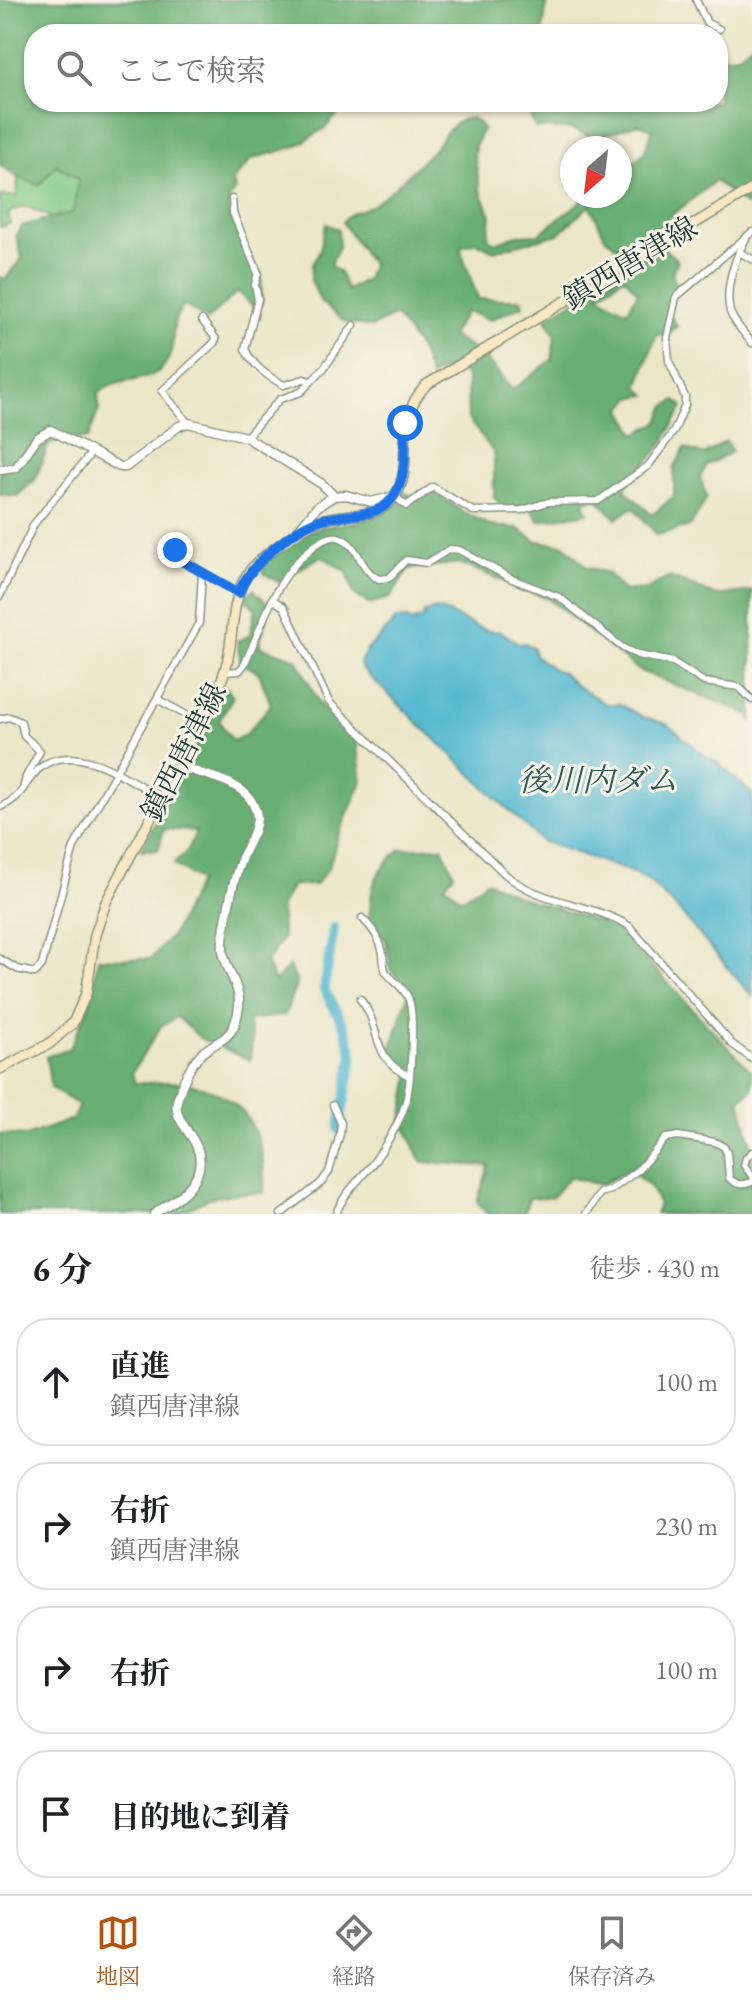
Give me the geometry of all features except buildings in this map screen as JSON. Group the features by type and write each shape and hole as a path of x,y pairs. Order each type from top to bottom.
{"main road":[{"name":"鎮西唐津線","path":"0,1069 49,1044 73,1023 86,994 99,920 217,693 225,672 239,593 256,564 320,520 379,510 395,496 403,475 408,412 426,385 752,189"}],"street":[{"path":"696,0 709,24"},
{"path":"232,199 233,213 258,273 255,285 258,299 245,349 252,363 277,382 284,385 304,379 310,381"},
{"path":"294,535 317,507 334,496 346,495 371,502 395,496 406,506 433,487 460,506 484,513 522,510 548,502 598,501 609,496 648,466 664,448 684,410 685,397 669,361 667,338 676,297 750,234"},
{"path":"750,234 739,252 732,277 730,311 752,343"},
{"path":"739,252 752,259"},
{"path":"188,423 162,391 214,343 216,339 202,320"},
{"path":"246,437 280,399 297,394 324,368 354,325"},
{"path":"0,470 16,468 37,438 51,430 126,467 179,426 188,423 246,437 322,484 334,496"},
{"path":"0,596 37,519 92,452"},
{"path":"225,672 239,671 244,665 272,599 289,570 302,555 327,538 335,537 347,541 366,571 379,579 389,578 402,561 427,563 444,551 459,550 512,579 559,597 623,648 638,655 673,662 704,682 739,687 752,700"},
{"path":"175,550 177,558 239,593"},
{"path":"0,959 17,969 39,971 54,928 74,847 199,623 202,573"},
{"path":"272,599 284,607 329,702 500,868 526,888 629,926 732,1044 752,1059"},
{"path":"157,699 199,722"},
{"path":"0,719 9,717 21,722 24,736 40,751 26,777 23,792"},
{"path":"0,807 23,792 39,769 60,758 99,764 161,798"},
{"path":"154,1214 186,1191 195,1180 199,1167 200,1154 195,1139 182,1122 177,1103 194,1061 225,1039 237,1016 240,999 238,986 224,955 223,939 231,895 257,818 254,804 247,794 185,768 178,768"},
{"path":"336,1214 376,1159 398,1121 406,1102 409,1076 410,1002 405,991 384,969 381,944 375,931 362,918"},
{"path":"362,1001 378,1048 397,1071 409,1076"},
{"path":"281,1214 321,1183 329,1172 341,1123 333,1105"},
{"path":"586,1214 600,1193 611,1190 639,1169 666,1138 678,1136 715,1142 724,1147 729,1178 735,1184 744,1185 752,1179 744,1165 752,1152"}],"green space":[{"path":"0,0 534,0 547,4 544,24 24,24 24,112 340,112 325,128 297,146 252,159 233,180 235,190 229,200 231,215 245,252 261,273 262,304 254,307 237,292 207,320 184,305 175,321 171,353 161,369 147,377 113,385 98,394 99,408 88,439 62,439 49,444 35,480 17,496 0,494 0,277 5,279 22,258 16,235 22,226 73,212 78,179 56,165 39,185 18,177 0,165"},
{"path":"752,43 752,200 746,206 715,181 666,220 659,244 678,261 672,272 676,285 668,312 677,326 665,336 657,333 638,387 647,395 631,398 622,410 636,434 659,422 665,407 676,400 683,407 661,446 624,489 652,515 674,496 674,468 685,448 704,455 726,441 732,452 707,465 700,477 707,498 690,526 657,535 633,507 616,519 597,498 584,501 588,513 539,521 529,505 505,509 494,497 494,453 468,419 467,380 459,363 430,377 421,351 395,315 372,327 345,322 321,302 311,281 312,264 319,253 326,224 338,229 339,246 330,266 340,273 347,290 367,279 371,264 342,222 388,193 459,121 473,118 483,128 474,154 480,189 491,216 488,238 495,243 517,235 539,234 573,208 587,208 558,234 494,251 476,242 460,247 478,299 521,299 524,305 490,320 466,311 451,336 483,355 512,390 552,360 555,335 546,318 621,272 628,256 605,237 591,208 632,208 632,162 644,153 653,129 638,124 601,136 590,136 571,129 535,128 529,112 728,112 728,56 738,55","holes":["624,277 638,292 627,311 599,295"]},
{"path":"56,165 78,179 73,212 53,218 25,206 8,213 10,224 0,227 0,196 17,196 18,177 39,185"},
{"path":"431,489 460,510 491,526 517,528 536,541 564,545 587,567 607,573 624,591 646,589 670,577 717,596 752,591 752,721 748,714 640,671 548,599 459,563 409,569 390,598 369,604 354,594 347,572 321,556 279,582 263,573 264,562 307,532 374,518 394,504 404,492 418,499"},
{"path":"253,589 269,605 259,646 297,659 320,705 356,740 362,781 337,839 329,867 315,885 292,885 281,906 282,939 266,963 275,982 289,966 297,982 285,1015 248,1020 252,1041 250,1060 201,1039 177,1017 161,1026 132,1073 135,1083 191,1084 232,1102 244,1113 258,1141 264,1193 210,1198 178,1214 0,1214 0,1134 26,1136 73,1119 79,1105 51,1088 46,1057 70,1048 90,1004 98,958 151,959 173,934 199,881 174,864 188,850 196,831 164,829 158,850 141,850 226,687 233,696 219,721 233,741 245,735 271,705 259,673 241,662 237,641 249,636 256,609 245,599"},
{"path":"442,847 454,874 445,885 461,899 487,881 520,897 615,927 752,1072 752,1089 740,1100 752,1148 752,1214 655,1214 659,1205 650,1186 629,1170 601,1185 569,1177 552,1197 529,1198 524,1214 487,1214 477,1202 489,1166 422,1162 402,1120 410,1074 390,1052 409,992 391,970 386,940 369,923 375,882 383,867 400,849"}],"water":[{"name":"後川内ダム","path":"437,609 485,630 500,631 520,644 533,647 535,655 551,668 606,704 619,704 643,717 667,724 716,761 752,794 752,996 680,912 649,881 541,841 362,669 360,663 366,651 396,620 408,619 411,622 424,618 423,613"}],"waterway":[{"path":"334,928 324,989 345,1028 353,1055 339,1129"}],"route":[{"path":"175,550 177,558 239,593 247,575 266,555 309,525 336,517 368,514 390,502 403,475 405,423"}]}
